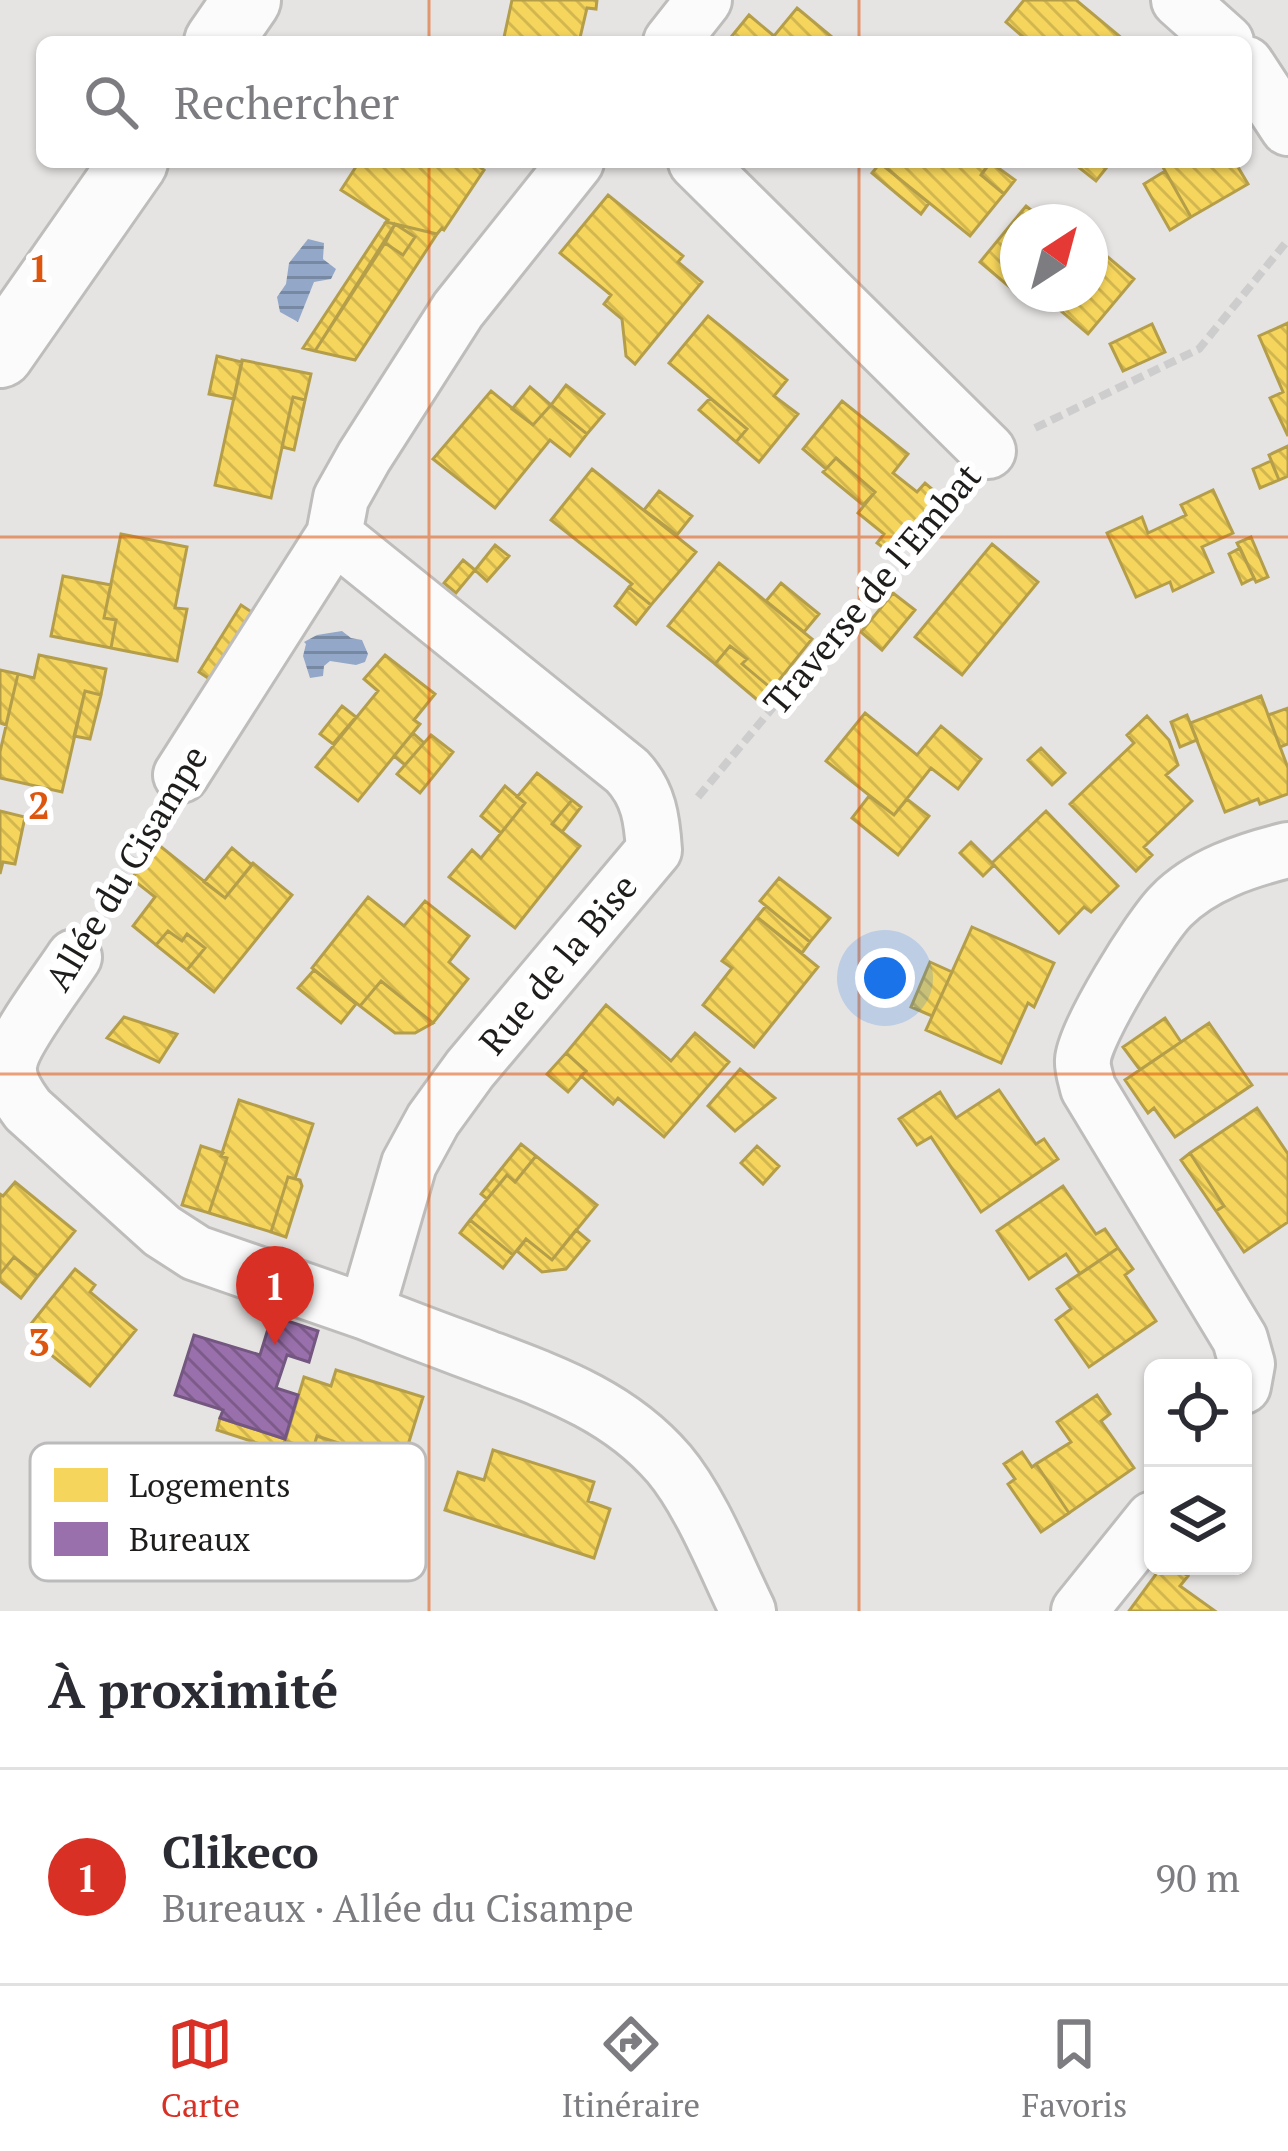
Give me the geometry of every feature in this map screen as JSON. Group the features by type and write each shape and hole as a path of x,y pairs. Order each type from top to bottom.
{"main road":[{"path":"222,36 247,0"},
{"path":"0,354 130,168"}],"street":[{"path":"676,36 704,0"},
{"path":"1179,0 1217,36"},
{"path":"1252,74 1288,128"},
{"path":"334,535 341,498 458,310 571,168"},
{"path":"702,168 988,451"},
{"name":"Allée du Cisampe","path":"182,775 334,535"},
{"name":"Rue de la Bise","path":"334,535 639,783 652,815 654,850 470,1069 433,1120 410,1164 366,1312"},
{"path":"1245,1359 1240,1339 1088,1088 1083,1060 1089,1036 1171,905 1249,860 1288,850"},
{"name":"Allée du Cisampe","path":"74,956 14,1049 9,1068 16,1093 28,1110 162,1231 196,1253 366,1312"},
{"path":"366,1312 566,1388 642,1435 672,1467 692,1498 748,1611"},
{"path":"1078,1611 1144,1530"}],"path":[{"name":"Traverse de l'Embat","path":"654,850 988,451 1199,350 1288,240"},
{"name":"Allée du Cisampe","path":"74,956 182,775"}],"water":[{"path":"308,239 324,243 323,259 336,269 331,279 314,282 298,322 280,312 277,297 286,284 289,263"},
{"path":"342,631 362,640 368,654 365,662 330,661 323,676 310,678 304,642"}],"building: Logements":[{"path":"512,0 597,0 596,9 587,8 580,36 504,36"},
{"path":"1024,0 1076,0 1119,36 1022,36 1006,22"},
{"path":"797,8 831,36 774,36"},
{"path":"749,15 774,36 732,36"},
{"path":"355,168 484,170 437,234 386,222 341,190"},
{"path":"886,168 986,168 981,175 1004,194 970,236"},
{"path":"886,168 929,203 921,214 872,173"},
{"path":"986,168 998,168 1015,180 1004,194 981,175"},
{"path":"1080,168 1106,168 1096,181"},
{"path":"1163,168 1239,168 1248,184 1191,217"},
{"path":"1165,171 1191,217 1170,230 1144,184"},
{"path":"608,195 683,256 678,262 702,282 635,364 626,356 622,319 604,304 611,295 560,253"},
{"path":"386,222 395,224 315,351 303,348"},
{"path":"395,224 437,234 355,360 315,351 385,243 403,255 415,237"},
{"path":"395,224 415,237 403,255 385,243"},
{"path":"1000,238 1000,279 980,262"},
{"path":"1108,257 1134,279 1108,310"},
{"path":"1062,312 1106,312 1088,334"},
{"path":"708,316 787,380 774,396 798,414 759,462 736,442 747,429 669,363"},
{"path":"1288,323 1288,436 1270,398 1283,392 1259,336"},
{"path":"1152,324 1165,352 1123,371 1110,344"},
{"path":"217,356 242,362 234,399 209,394"},
{"path":"242,360 311,374 305,400 293,397 271,498 215,485"},
{"path":"566,385 604,414 587,434 551,405"},
{"path":"530,387 551,405 533,425 512,409"},
{"path":"491,391 533,425 551,405 587,434 570,456 550,440 495,508 433,459"},
{"path":"293,397 305,400 294,450 282,447"},
{"path":"710,398 747,429 736,442 699,410"},
{"path":"842,401 908,454 893,473 917,492 925,483 945,500 897,558 877,543 884,534 858,513 875,492 836,458 826,469 803,449"},
{"path":"1288,446 1288,476 1279,480 1269,455"},
{"path":"836,458 875,492 863,505 823,472"},
{"path":"1271,461 1279,480 1260,488 1253,469"},
{"path":"592,469 696,552 651,605 629,587 632,584 551,520"},
{"path":"1213,490 1233,533 1202,547 1213,572 1173,591 1170,582 1136,597 1107,533 1142,517 1148,533 1186,515 1181,505"},
{"path":"659,491 692,516 677,535 644,510"},
{"path":"121,534 187,547 175,608 187,609 177,661 111,648 116,620 104,618"},
{"path":"1251,537 1268,577 1256,582 1237,543"},
{"path":"992,544 1038,582 962,675 915,637"},
{"path":"495,545 509,556 487,581 475,570"},
{"path":"1240,548 1254,578 1242,584 1229,554"},
{"path":"463,560 475,570 456,593 444,583"},
{"path":"719,563 812,639 772,689 742,664 747,659 730,646 715,664 668,626"},
{"path":"63,576 111,585 104,618 116,620 111,648 51,636"},
{"path":"781,583 819,614 804,632 766,601"},
{"path":"629,587 651,605 636,624 615,606"},
{"path":"893,593 915,610 882,650 861,632"},
{"path":"241,605 265,621 211,680 199,672"},
{"path":"730,646 747,659 742,664 772,689 761,703 715,664"},
{"path":"39,655 106,669 101,695 85,691 62,792 0,778 0,752 18,674 34,678"},
{"path":"385,655 435,694 414,720 420,724 358,801 316,767 378,691 364,679"},
{"path":"0,670 18,674 6,725 0,723"},
{"path":"85,691 101,695 90,739 74,736"},
{"path":"1261,696 1288,768 1288,794 1225,812 1190,723"},
{"path":"342,706 356,717 333,744 320,734"},
{"path":"1288,708 1288,744 1280,747 1268,715"},
{"path":"865,713 917,755 941,726 981,759 958,789 931,768 894,815 826,761"},
{"path":"1187,715 1197,740 1180,747 1171,722"},
{"path":"1147,716 1169,740 1178,765 1166,775 1192,801 1144,847 1152,855 1136,871 1070,804 1134,743 1127,735"},
{"path":"413,733 424,743 405,765 394,756"},
{"path":"431,735 453,752 420,793 397,774"},
{"path":"1041,748 1065,773 1052,785 1028,760"},
{"path":"537,773 572,800 552,824 580,846 515,928 449,877 472,850 481,858 525,803 517,797"},
{"path":"505,786 525,803 501,833 481,816"},
{"path":"869,796 894,815 907,799 929,816 898,855 852,818"},
{"path":"572,800 581,807 562,832 552,824"},
{"path":"0,811 25,817 15,864 3,862 0,874"},
{"path":"1046,811 1118,886 1091,912 1084,907 1059,933 992,863"},
{"path":"155,842 225,898 253,863 292,895 214,992 187,970 205,948 187,934 182,941 168,931 156,945 133,926 155,897 132,879"},
{"path":"971,842 994,865 983,876 960,853"},
{"path":"232,848 252,865 225,898 204,882"},
{"path":"779,878 830,918 810,942 760,901"},
{"path":"368,897 404,926 425,901 469,936 449,962 468,979 433,1023 381,981 360,1006 312,968"},
{"path":"766,906 810,942 802,953 757,917"},
{"path":"757,917 818,967 754,1047 703,1005 732,968 722,961"},
{"path":"972,927 1054,963 1034,1007 1028,1003 1001,1063 926,1030"},
{"path":"168,931 182,941 187,934 205,948 187,970 156,945"},
{"path":"930,962 952,972 932,1016 911,1007"},
{"path":"314,970 356,1004 341,1023 298,988"},
{"path":"381,981 433,1023 415,1033 395,1033 360,1006"},
{"path":"606,1005 671,1061 695,1033 729,1062 664,1137 618,1098 613,1104 581,1076 586,1071 566,1053"},
{"path":"124,1017 177,1034 159,1062 107,1038"},
{"path":"1165,1018 1181,1042 1140,1070 1123,1047"},
{"path":"1209,1023 1252,1085 1175,1137 1154,1108 1148,1113 1125,1080"},
{"path":"566,1053 586,1071 568,1092 547,1074"},
{"path":"740,1069 775,1098 735,1131 708,1106"},
{"path":"999,1090 1036,1144 1044,1139 1058,1159 981,1212 931,1137 917,1145 899,1119 940,1092 956,1118"},
{"path":"239,1100 313,1124 295,1179 288,1177 271,1232 209,1213"},
{"path":"1257,1108 1288,1154 1288,1222 1244,1252 1216,1211 1224,1206 1190,1153"},
{"path":"521,1144 536,1156 515,1182 507,1175 487,1199 481,1194"},
{"path":"201,1146 227,1158 209,1213 182,1205"},
{"path":"757,1146 779,1166 763,1184 741,1163"},
{"path":"1190,1153 1224,1206 1216,1211 1181,1160"},
{"path":"536,1156 597,1205 552,1260 526,1239 513,1255 470,1220 507,1175 515,1182"},
{"path":"288,1177 300,1180 302,1186 286,1237 271,1232"},
{"path":"15,1182 75,1231 38,1276 14,1257 0,1274 0,1194"},
{"path":"1063,1186 1096,1234 1105,1229 1118,1248 1080,1274 1066,1254 1029,1279 997,1231"},
{"path":"470,1220 513,1255 503,1268 460,1233"},
{"path":"576,1230 589,1241 566,1269 542,1272 517,1251 526,1239 552,1260"},
{"path":"1118,1248 1133,1269 1125,1275 1156,1321 1089,1367 1056,1320 1071,1309 1057,1289"},
{"path":"14,1257 38,1276 21,1298 0,1281"},
{"path":"75,1269 95,1285 90,1292 136,1330 90,1386 45,1350 51,1343 30,1325"},
{"path":"336,1370 423,1397 409,1443 338,1443 317,1436 315,1443 285,1441 304,1377 331,1386"},
{"path":"1097,1395 1110,1414 1101,1421 1134,1468 1069,1513 1036,1464 1071,1442 1057,1422"},
{"path":"220,1418 285,1439 284,1443 257,1443 217,1430"},
{"path":"493,1450 594,1482 588,1501 610,1509 594,1558 445,1510 458,1472 484,1480"},
{"path":"1022,1452 1032,1467 1036,1464 1069,1513 1041,1532 1008,1484 1015,1479 1004,1464"},
{"path":"1155,1575 1187,1575 1180,1586 1215,1611 1129,1611"}],"building: Bureaux":[{"path":"272,1316 318,1331 309,1362 287,1355 276,1388 298,1395 285,1439 220,1418 223,1410 175,1395 194,1335 260,1355"}],"place":[{"name":"Clikeco","path":"275,1345"}]}
